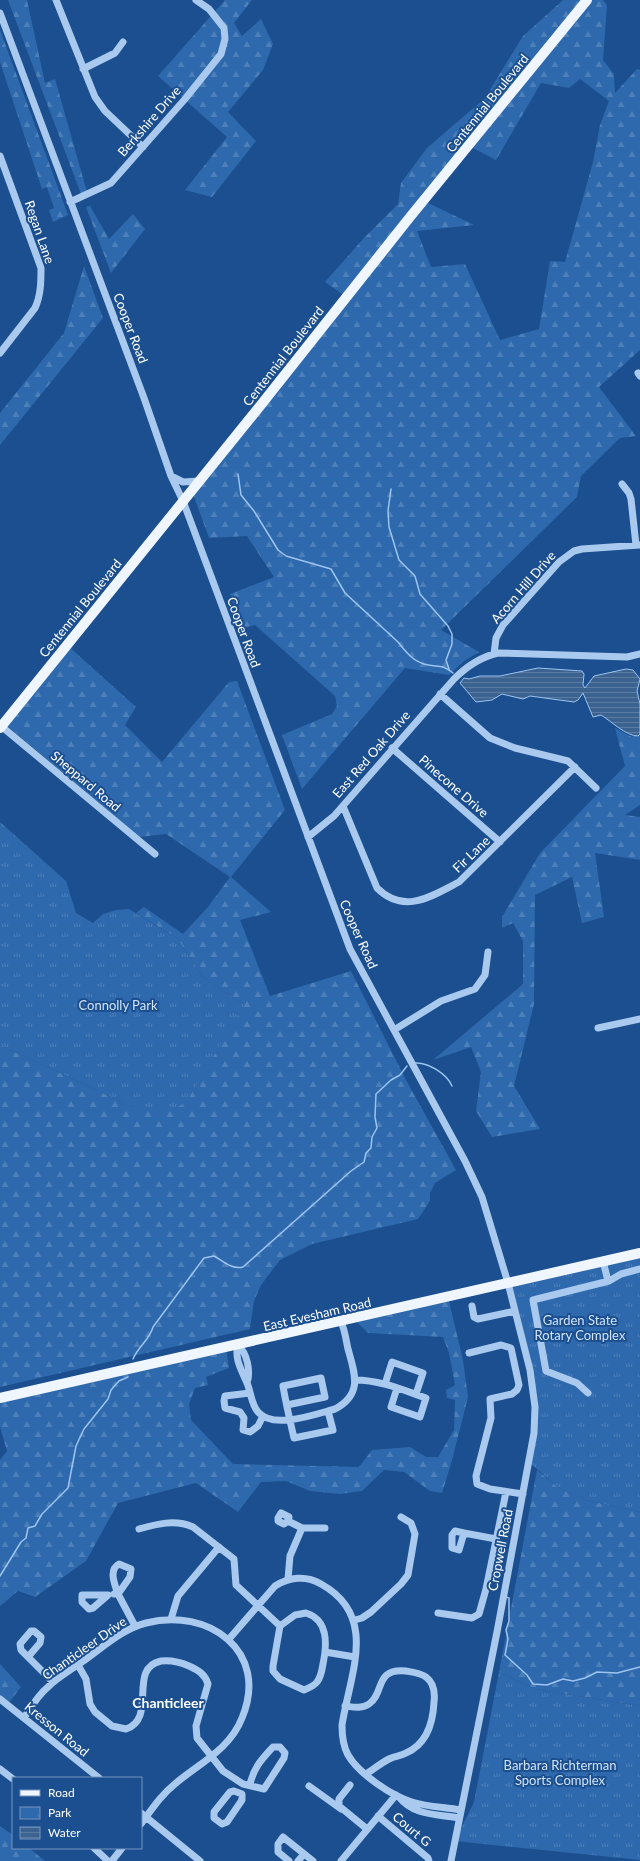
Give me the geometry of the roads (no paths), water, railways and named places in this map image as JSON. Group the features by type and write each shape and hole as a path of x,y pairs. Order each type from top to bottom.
{"main road":[{"name":"Centennial Boulevard","path":"1,727 410,217 587,0"},
{"name":"East Evesham Road","path":"0,1398 341,1322 640,1253"}],"street":[{"path":"56,0 94,97 105,111 143,147"},
{"name":"Berkshire Drive","path":"70,202 111,183 221,54 224,47 224,28 208,9 196,0"},
{"name":"Cooper Road","path":"0,13 142,393 171,476 183,501 350,949 469,1170 482,1197 496,1245"},
{"path":"83,69 115,53 123,42"},
{"name":"Regan Lane","path":"0,156 41,268 36,308 0,353"},
{"path":"171,476 183,482 199,481"},
{"path":"622,484 629,493 631,499 638,545"},
{"name":"Acorn Hill Drive","path":"494,654 496,638 503,625 559,562 567,556 582,549 638,545"},
{"path":"494,654 627,657 640,654"},
{"name":"East Red Oak Drive","path":"308,837 334,816 449,684 474,662 494,654"},
{"path":"440,694 490,738 515,748 561,758 575,767 596,788"},
{"name":"Sheppard Road","path":"1,727 155,854"},
{"name":"Pinecone Drive","path":"392,748 500,842"},
{"name":"Fir Lane","path":"343,806 375,884 383,894 396,900 414,902 423,900 459,882 575,767"},
{"path":"394,1030 441,1001 475,989 485,975 488,952"},
{"path":"598,1028 640,1019"},
{"name":"Cropwell Road","path":"451,1861 534,1433 535,1407 530,1370 508,1283 496,1245"},
{"path":"604,1261 608,1281"},
{"path":"588,1393 577,1383 546,1371 533,1300 608,1281 621,1274 640,1269"},
{"path":"472,1306 474,1317 478,1319 515,1311"},
{"path":"238,1345 236,1352 243,1377 247,1383 258,1413 275,1421 328,1411 335,1409 347,1401 352,1395 355,1380 341,1322"},
{"path":"469,1353 501,1345 511,1348 519,1385 517,1390 512,1394 490,1399 490,1418 476,1476 477,1484 506,1492 523,1494"},
{"path":"385,1384 392,1362 417,1370 423,1373 416,1394"},
{"path":"287,1405 325,1397 321,1378 283,1386 287,1405 290,1419 294,1438 333,1430 328,1411"},
{"path":"355,1380 371,1380 385,1384 416,1394 426,1398 420,1417 391,1407 397,1388"},
{"path":"250,1393 225,1396 224,1405 226,1408 240,1412 244,1418 243,1430 247,1432 250,1432 258,1426 263,1416"},
{"path":"438,1613 472,1618 479,1614 486,1590 506,1492"},
{"path":"355,1620 362,1618 371,1612 396,1589 408,1575 415,1534 411,1523 401,1517"},
{"path":"288,1521 302,1528 325,1528"},
{"path":"138,1529 166,1522 188,1525 234,1559 236,1566 236,1582 239,1589 280,1626"},
{"path":"288,1579 290,1556 302,1528"},
{"path":"464,1533 496,1539"},
{"path":"171,1619 178,1596 219,1547"},
{"path":"229,1638 275,1586 288,1579 309,1579 330,1588 340,1598 355,1620 357,1632 355,1657 342,1725 344,1744 352,1761 366,1774 397,1796 405,1805 420,1812 459,1818"},
{"path":"108,1595 118,1594 135,1626"},
{"path":"300,1614 313,1616 321,1625 325,1634 325,1652 321,1674 313,1686 302,1690 280,1679 275,1674 273,1666 280,1626 300,1614"},
{"name":"Chanticleer Drive","path":"24,1718 41,1694 54,1682 121,1634 135,1626 171,1619 182,1620 201,1625 229,1638 242,1655 247,1668 249,1683 248,1700 243,1716 237,1728 222,1748 211,1758 177,1782 144,1815"},
{"path":"325,1652 355,1657"},
{"path":"28,1657 54,1682"},
{"path":"78,1665 86,1679 90,1704 95,1712 112,1726 126,1729 135,1724 139,1718 143,1704 145,1676 152,1665 160,1662 175,1661 201,1672 208,1684 196,1726 197,1738 211,1758 223,1771 236,1781 250,1785 264,1789 285,1756 280,1747 273,1747 255,1767 250,1785"},
{"path":"345,1706 357,1707 368,1704 375,1697 385,1676 393,1671 408,1671 426,1677 433,1687 434,1704 431,1724 426,1736 415,1748 391,1758 366,1774"},
{"name":"Kresson Road","path":"0,1699 98,1777"},
{"path":"0,1769 12,1778"},
{"path":"234,1791 236,1781"},
{"path":"342,1809 338,1802 350,1785"},
{"path":"309,1786 367,1829"},
{"path":"234,1791 242,1794 242,1800 227,1822 222,1824 214,1818 214,1812 230,1792 234,1791"},
{"path":"397,1796 425,1806 461,1810"},
{"path":"341,1861 378,1816 397,1796"},
{"path":"144,1815 200,1861"},
{"name":"Court G","path":"378,1816 428,1858 429,1861"},
{"path":"289,1861 278,1852 278,1844 283,1837 313,1861"},
{"path":"95,1849 108,1861"},
{"path":"112,1861 121,1849"},
{"path":"298,1861 304,1854"}],"water":[{"path":"538,668 582,671 584,674 583,685 585,688 594,676 626,669 633,670 640,679 637,691 640,704 640,734 638,736 629,734 601,715 593,717 583,693 578,700 574,702 530,696 523,699 502,694 492,700 476,702 460,683 464,678 469,679 480,676 500,676"}],"waterway":[{"path":"238,474 241,495 254,511 278,550 286,556 331,569 345,593 398,642 413,658 420,663 439,666 453,673"},
{"path":"391,489 388,511 389,527 399,560 415,576 420,594 448,626 452,634 452,644 446,660 449,669"},
{"path":"415,1063 426,1064 442,1073 452,1086"},
{"path":"133,1359 153,1327 204,1258 214,1256 231,1266 239,1268 243,1267 351,1171 364,1162 366,1153 371,1148 372,1137 377,1128 375,1117 376,1094 391,1080 400,1075 407,1066"},
{"path":"0,1576 21,1542 26,1538 28,1528 35,1526 42,1514 68,1488 76,1446 84,1429 108,1399 111,1390 119,1381 128,1377"},
{"path":"506,1597 509,1598 509,1621 506,1630 508,1639 505,1655 527,1675 533,1684 547,1685 563,1679 573,1681 585,1678 597,1672 617,1673 640,1667"}],"district":[{"name":"Chanticleer","path":"168,1702"}],"park label":[{"name":"Connolly Park","path":"118,1005"},
{"name":"Garden State Rotary Complex","path":"580,1328"},
{"name":"Barbara Richterman Sports Complex","path":"560,1772"}]}
